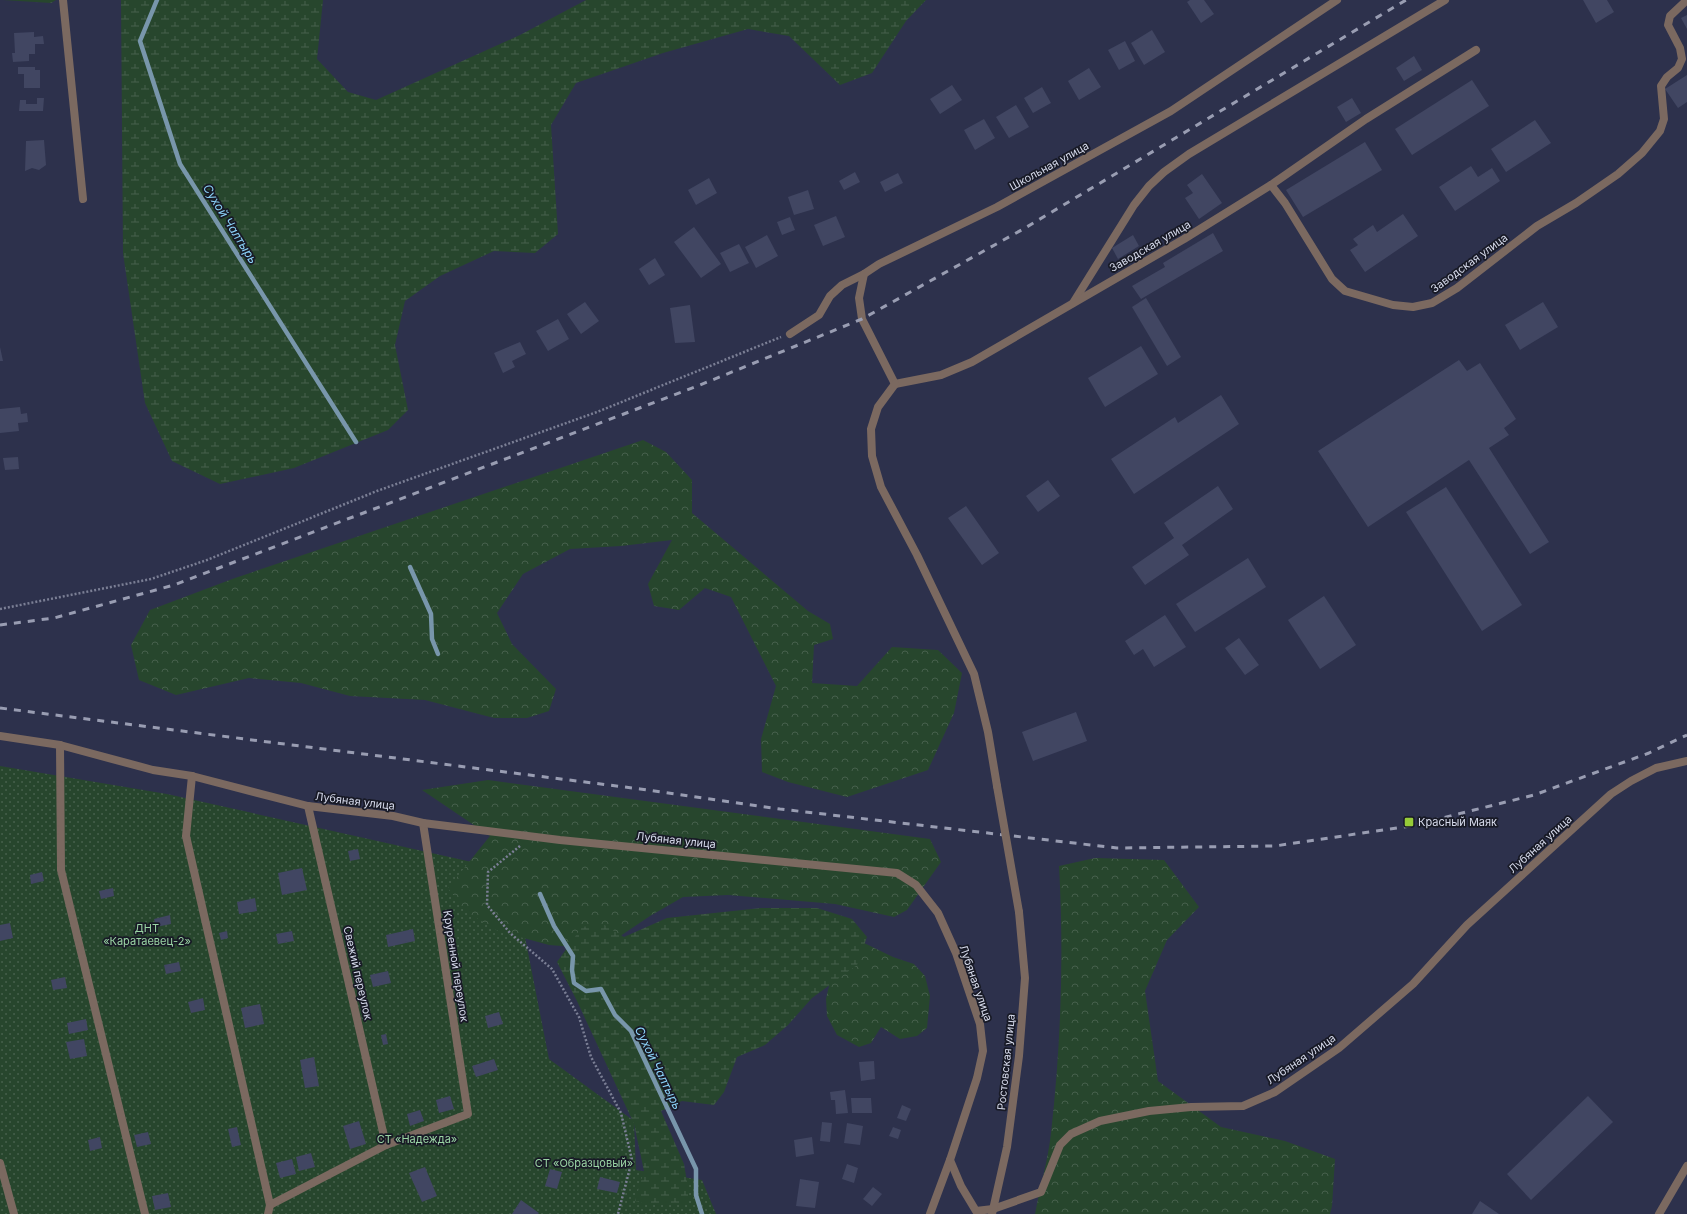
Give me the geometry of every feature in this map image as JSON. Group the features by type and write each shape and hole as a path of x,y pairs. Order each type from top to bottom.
{"street":[{"path":"63,0 83,199"},
{"name":"Школьная улица","path":"790,334 819,315 830,296 842,285 864,274 879,264 997,207 1171,111 1337,0"},
{"name":"Заводская улица","path":"1073,304 1134,204 1148,186 1164,172 1189,154 1445,0"},
{"name":"Заводская улица","path":"895,384 941,375 972,362 1184,239 1271,185 1285,203 1332,279 1345,291 1393,305 1413,307 1432,304 1458,288 1537,226 1576,203 1618,174 1642,153 1660,131 1664,119 1661,86 1667,77 1678,68 1682,59 1680,48 1668,25 1670,16 1676,8 1687,0"},
{"path":"1271,185 1366,119 1476,50"},
{"path":"864,274 859,298 862,319 895,384"},
{"name":"Ростовская улица","path":"895,384 878,407 871,429 872,456 881,487 917,555 974,674 988,732 1019,912 1025,978 1019,1056 1007,1147 992,1211"},
{"name":"Лубяная улица","path":"0,736 60,745 153,770 192,776 308,806 393,816 423,823 531,836 897,873 916,884 938,913 956,953 980,1031 983,1051 977,1078 950,1160 960,1186 975,1212 992,1211 1041,1192 1060,1145 1071,1134 1100,1121 1149,1111 1191,1106 1243,1106 1275,1092 1339,1048 1413,984 1467,925 1611,794 1631,781 1656,768 1687,761"},
{"path":"60,745 61,870 145,1214"},
{"path":"192,776 186,836 270,1205 268,1214"},
{"name":"Свежий переулок","path":"308,806 386,1145"},
{"name":"Круренной переулок","path":"386,1145 468,1114 423,823"},
{"path":"270,1205 386,1145"},
{"path":"930,1214 950,1160"},
{"path":"0,1162 14,1214"},
{"path":"1659,1214 1687,1166"}],"path":[{"path":"0,609 151,579 207,560 377,492 597,412 790,334"},
{"path":"531,836 488,872 487,905 510,933 552,969 579,1017 591,1057 621,1113 632,1160 618,1214"}],"green space":[{"path":"3,0 56,0 51,3"},
{"path":"121,0 323,0 317,59 348,92 376,100 520,35 586,0 926,0 906,21 872,73 840,85 789,36 748,29 663,53 576,83 551,125 558,234 535,253 494,251 440,276 405,301 395,345 408,410 388,430 294,468 220,484 172,461 145,403 123,253"},
{"path":"643,440 666,452 692,480 692,513 808,611 830,624 833,639 814,645 812,683 857,686 892,647 938,650 962,673 954,713 928,770 847,797 788,782 762,772 761,739 776,686 731,597 705,588 679,610 654,606 648,584 672,540 621,546 570,549 523,574 497,613 512,644 556,689 549,711 527,718 494,718 425,700 350,696 301,683 249,678 176,695 139,680 131,645 150,610 235,578"},
{"name":"ДНТ «Каратаевец-2»","path":"0,766 167,794 512,871 549,1059 634,1121 636,1170 702,1180 716,1214 0,1214"},
{"path":"488,780 930,839 941,862 907,910 894,917 835,904 728,895 683,897 650,916 601,949 549,945 498,931 465,911 448,888 490,836 422,790"},
{"path":"1095,858 1164,860 1199,907 1167,940 1145,991 1158,1081 1221,1127 1285,1141 1335,1159 1332,1206 1330,1214 1035,1214 1050,1143 1057,1067 1061,1000 1061,899 1059,866"},
{"path":"761,908 817,908 852,919 867,937 857,965 812,998 788,1025 765,1045 737,1057 724,1092 714,1105 682,1101 661,1111 684,1164 688,1188 688,1205 649,1205 635,1201 644,1171 634,1124 577,1001 557,962 582,927 603,924 624,937 667,918"},
{"path":"860,941 893,957 914,964 925,976 930,996 927,1028 917,1036 900,1039 881,1027 871,1043 859,1047 837,1035 827,1016 826,999 838,946"}],"building":[{"path":"1190,0 1204,0 1214,14 1201,23 1187,2"},
{"path":"1583,0 1607,0 1614,12 1596,23"},
{"path":"1687,15 1687,29 1681,18"},
{"path":"1152,30 1165,52 1144,65 1131,43"},
{"path":"34,32 34,37 43,36 44,44 35,44 35,54 29,54 29,61 13,62 12,53 15,53 14,33"},
{"path":"1125,41 1135,61 1119,70 1108,50"},
{"path":"1414,56 1422,70 1404,81 1396,68"},
{"path":"18,67 35,67 35,70 40,70 40,88 24,88 24,74 18,74"},
{"path":"1089,68 1101,87 1079,100 1068,81"},
{"path":"1687,75 1687,102 1678,108 1665,89"},
{"path":"1472,80 1489,106 1412,155 1395,129"},
{"path":"952,85 962,100 940,114 930,99"},
{"path":"1042,87 1051,103 1033,113 1024,98"},
{"path":"37,98 44,98 43,111 19,111 20,100 26,100 26,104 37,104"},
{"path":"1352,98 1361,113 1346,122 1337,107"},
{"path":"1016,105 1029,127 1009,138 996,117"},
{"path":"984,119 995,138 975,150 964,130"},
{"path":"1535,120 1551,143 1506,172 1491,149"},
{"path":"44,140 46,165 39,170 32,168 25,171 26,141"},
{"path":"1365,142 1382,170 1303,217 1286,190"},
{"path":"1471,166 1478,177 1492,168 1500,181 1455,211 1439,187"},
{"path":"855,172 860,182 844,190 839,181"},
{"path":"898,173 903,183 885,192 880,182"},
{"path":"1202,174 1222,203 1199,219 1185,198 1193,193 1187,185"},
{"path":"709,178 717,193 696,205 688,190"},
{"path":"808,190 814,209 794,215 788,197"},
{"path":"1403,214 1418,236 1365,272 1350,250 1358,245 1353,239 1373,225 1377,232"},
{"path":"836,216 845,237 823,246 814,225"},
{"path":"790,217 795,230 782,235 777,222"},
{"path":"694,227 721,264 701,278 674,242"},
{"path":"1213,233 1223,251 1141,299 1132,286 1165,267 1163,263"},
{"path":"767,235 778,256 756,268 745,247"},
{"path":"1133,235 1139,246 1118,259 1112,248"},
{"path":"739,244 749,263 730,272 720,253"},
{"path":"655,258 665,275 649,285 639,269"},
{"path":"1146,298 1181,357 1167,366 1132,307"},
{"path":"585,302 599,321 581,334 567,314"},
{"path":"1543,302 1558,327 1520,350 1505,325"},
{"path":"690,305 695,342 675,343 670,308"},
{"path":"558,319 569,339 548,351 536,331"},
{"path":"520,342 526,354 512,361 515,367 503,373 494,353"},
{"path":"1141,346 1158,374 1105,407 1088,378"},
{"path":"0,347 3,361 0,361"},
{"path":"1459,360 1467,371 1480,363 1516,419 1504,428 1509,435 1489,448 1549,542 1530,554 1469,460 1368,527 1318,451"},
{"path":"1221,395 1239,424 1134,494 1111,459 1175,417 1178,423"},
{"path":"20,407 21,414 27,413 28,422 18,423 19,431 0,433 0,409"},
{"path":"18,457 19,469 5,470 3,458"},
{"path":"1048,480 1060,496 1038,512 1026,496"},
{"path":"1218,486 1233,509 1182,545 1189,555 1145,585 1132,567 1174,538 1164,523"},
{"path":"1446,487 1522,605 1482,631 1406,512"},
{"path":"966,506 999,553 982,565 948,518"},
{"path":"1248,558 1266,587 1195,632 1176,604"},
{"path":"1324,596 1356,645 1320,669 1288,620"},
{"path":"1165,615 1186,647 1154,667 1143,649 1134,655 1125,641"},
{"path":"1239,638 1259,665 1245,675 1225,648"},
{"path":"1076,712 1087,741 1033,761 1022,732"},
{"path":"358,849 360,859 350,861 348,851"},
{"path":"302,868 307,890 282,895 278,873"},
{"path":"42,872 44,881 31,884 30,875"},
{"path":"113,888 114,896 101,899 99,891"},
{"path":"255,898 257,911 239,914 237,902"},
{"path":"170,915 171,924 156,927 154,919"},
{"path":"10,923 13,938 0,941 0,925"},
{"path":"413,929 415,941 388,947 386,935"},
{"path":"227,931 228,938 221,940 219,933"},
{"path":"292,931 294,941 278,944 276,934"},
{"path":"179,962 181,971 166,974 164,965"},
{"path":"388,971 391,983 373,987 370,975"},
{"path":"65,977 67,988 53,990 51,980"},
{"path":"203,998 205,1010 191,1013 188,1002"},
{"path":"260,1004 264,1024 245,1028 241,1008"},
{"path":"499,1012 503,1024 488,1028 485,1016"},
{"path":"86,1019 88,1030 69,1034 67,1023"},
{"path":"386,1034 388,1044 383,1045 381,1035"},
{"path":"84,1039 87,1056 70,1059 66,1042"},
{"path":"314,1057 319,1086 305,1088 300,1060"},
{"path":"494,1059 498,1070 476,1077 472,1066"},
{"path":"874,1061 875,1079 861,1081 859,1062"},
{"path":"845,1090 848,1113 836,1114 835,1100 831,1100 830,1092"},
{"path":"450,1096 454,1109 439,1113 436,1100"},
{"path":"1588,1096 1613,1122 1531,1200 1507,1174"},
{"path":"851,1098 871,1098 872,1113 852,1113"},
{"path":"902,1105 911,1109 906,1121 897,1118"},
{"path":"420,1110 424,1121 410,1126 407,1114"},
{"path":"359,1121 366,1144 350,1149 343,1126"},
{"path":"822,1122 832,1123 830,1142 820,1141"},
{"path":"847,1123 863,1126 860,1145 844,1143"},
{"path":"237,1127 241,1145 232,1147 228,1129"},
{"path":"893,1127 901,1130 898,1139 889,1136"},
{"path":"148,1132 151,1144 137,1147 134,1135"},
{"path":"100,1137 102,1148 90,1151 88,1140"},
{"path":"812,1137 814,1154 796,1157 794,1140"},
{"path":"311,1153 315,1167 299,1171 296,1157"},
{"path":"292,1159 296,1174 280,1178 276,1163"},
{"path":"847,1164 858,1168 854,1183 842,1179"},
{"path":"425,1167 437,1196 422,1202 409,1173"},
{"path":"550,1169 562,1172 557,1189 545,1186"},
{"path":"600,1177 620,1182 617,1193 597,1189"},
{"path":"800,1179 819,1182 815,1208 796,1206"},
{"path":"873,1187 882,1194 872,1206 863,1199"},
{"path":"168,1193 171,1207 155,1210 152,1196"},
{"path":"521,1200 539,1213 512,1214"},
{"path":"1480,1201 1499,1214 1472,1214"}],"waterway":[{"name":"Сухой Чалтырь","path":"157,0 140,41 180,164 356,442"},
{"name":"Сухой Чалтырь","path":"410,567 431,614 432,639 438,654"},
{"name":"Сухой Чалтырь","path":"540,894 554,926 573,956 572,970 574,983 586,991 601,989 615,1015 631,1031 696,1169 696,1195 702,1214"}],"railway":[{"path":"0,625 54,618 174,585 700,385 862,319 1025,228 1406,0"},
{"path":"0,708 640,789 780,809 1117,848 1275,846 1410,826 1534,795 1649,753 1687,735"}],"place":[{"name":"Красный Маяк","path":"1409,822"}],"park label":[{"name":"СТ «Надежда»","path":"417,1139"},
{"name":"СТ «Образцовый»","path":"584,1163"}]}
